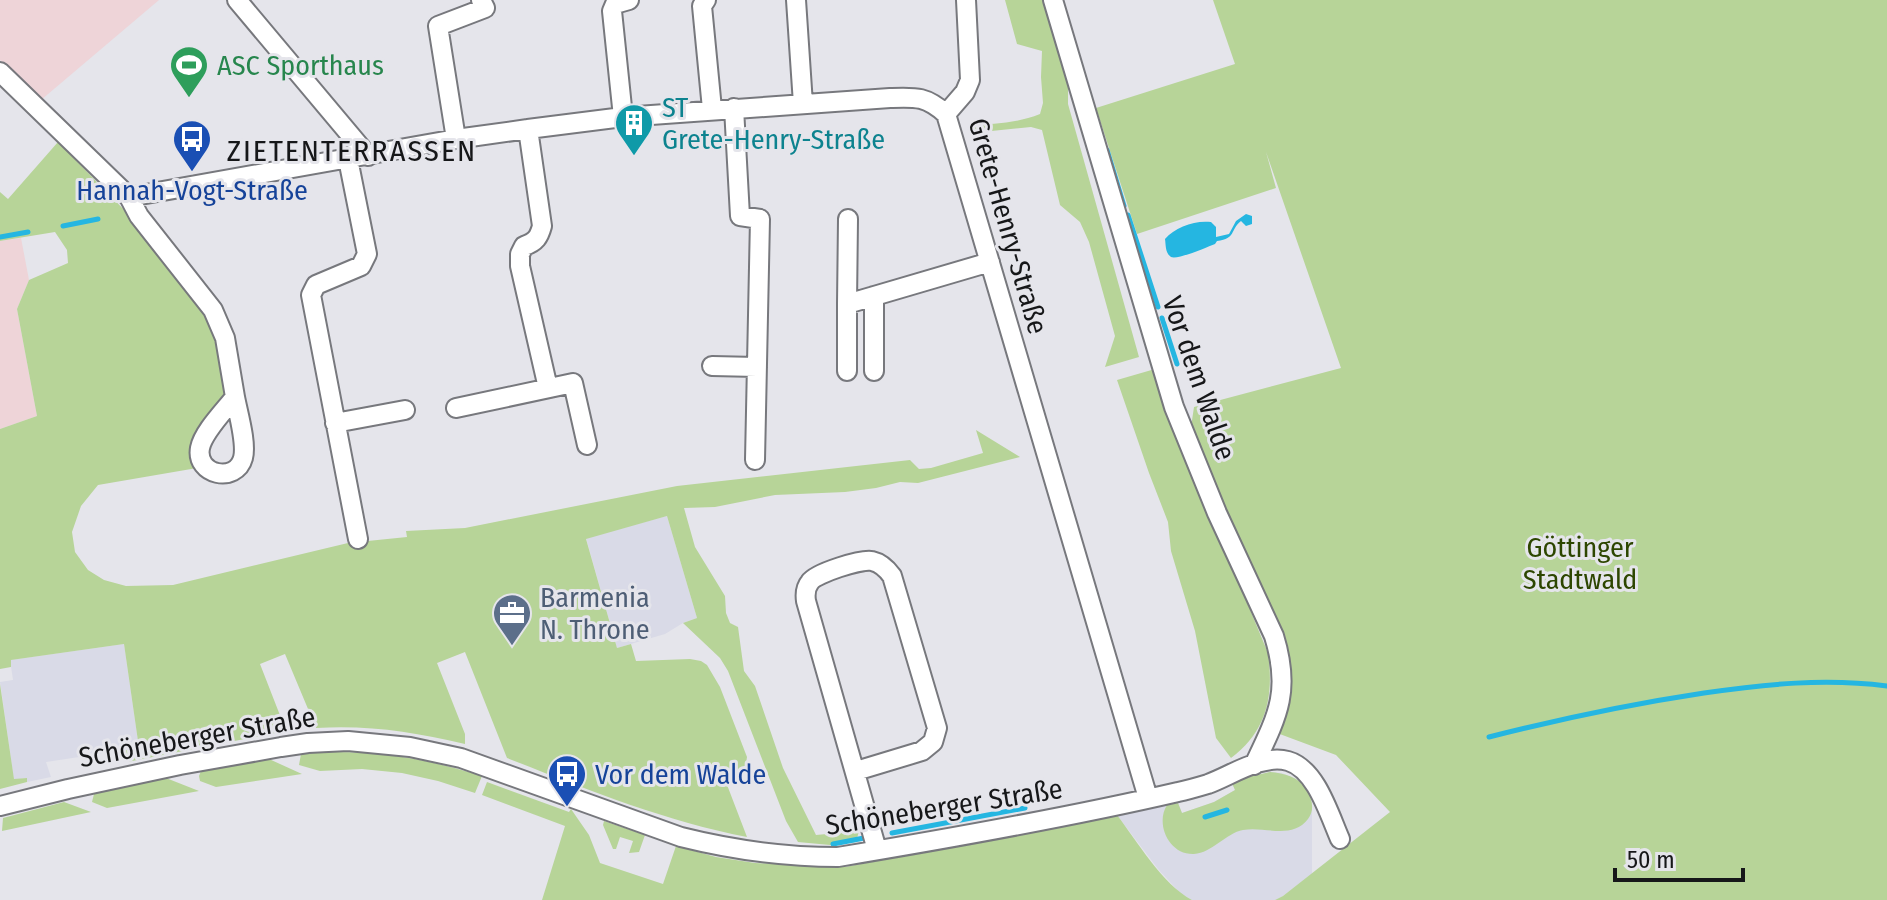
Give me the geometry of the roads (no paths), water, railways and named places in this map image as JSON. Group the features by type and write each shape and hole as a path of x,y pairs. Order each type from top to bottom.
{"street":[{"path":"237,0 368,156"},
{"path":"456,139 438,26 485,8 481,0"},
{"path":"623,117 612,11 615,4 629,0"},
{"path":"706,0 702,6 712,109"},
{"path":"796,0 803,104"},
{"path":"946,114 965,92 970,80 966,0"},
{"name":"Vor dem Walde","path":"1053,0 1174,407 1279,652 1283,678 1280,703 1254,765"},
{"path":"0,72 129,197 139,216 213,310 225,338 235,397"},
{"name":"Grete-Henry-Straße","path":"129,197 456,139 623,117 917,97 933,102 946,114 1148,798"},
{"path":"734,108 740,216 760,219 755,460"},
{"path":"528,129 542,226 534,242 524,246 520,266 548,388"},
{"path":"348,159 367,254 361,266 316,285 311,295 311,306 358,539"},
{"path":"847,371 848,219"},
{"path":"847,304 990,262"},
{"path":"874,296 874,371"},
{"path":"712,366 757,367"},
{"path":"456,408 573,383 587,445"},
{"path":"335,423 405,410"},
{"path":"856,771 922,751 933,742 937,728 892,576 874,561 821,574 813,578 805,593 877,850"},
{"name":"Schöneberger Straße","path":"0,806 180,765 308,743 348,741 410,747 461,758 681,837 714,845 802,857 838,857 1148,798 1205,785 1272,759 1302,766 1313,780 1340,839"}],"water":[{"path":"1246,214 1252,216 1252,224 1246,226 1241,221 1228,238 1215,244 1180,257 1171,257 1166,249 1165,239 1186,225 1211,222 1216,227 1216,237 1229,234 1236,221"}],"waterway":[{"path":"1107,150 1124,206"},
{"path":"1128,215 1158,307"},
{"path":"63,226 98,219"},
{"path":"0,237 28,232"},
{"path":"1162,318 1177,364"},
{"path":"1489,737 1623,707 1727,690 1818,682 1887,686"},
{"path":"892,833 1025,808"},
{"path":"1205,817 1227,810"},
{"path":"833,844 864,838"}],"place":[{"name":"ASC Sporthaus","path":"189,99"},
{"name":"ST Grete-Henry-Straße","path":"634,157"},
{"name":"Hannah-Vogt-Straße","path":"192,173"},
{"name":"Barmenia N. Throne","path":"512,647"},
{"name":"Vor dem Walde","path":"567,808"}],"district":[{"name":"ZIETENTERRASSEN","path":"352,151"}],"park label":[{"name":"Göttinger Stadtwald","path":"1580,563"}]}
